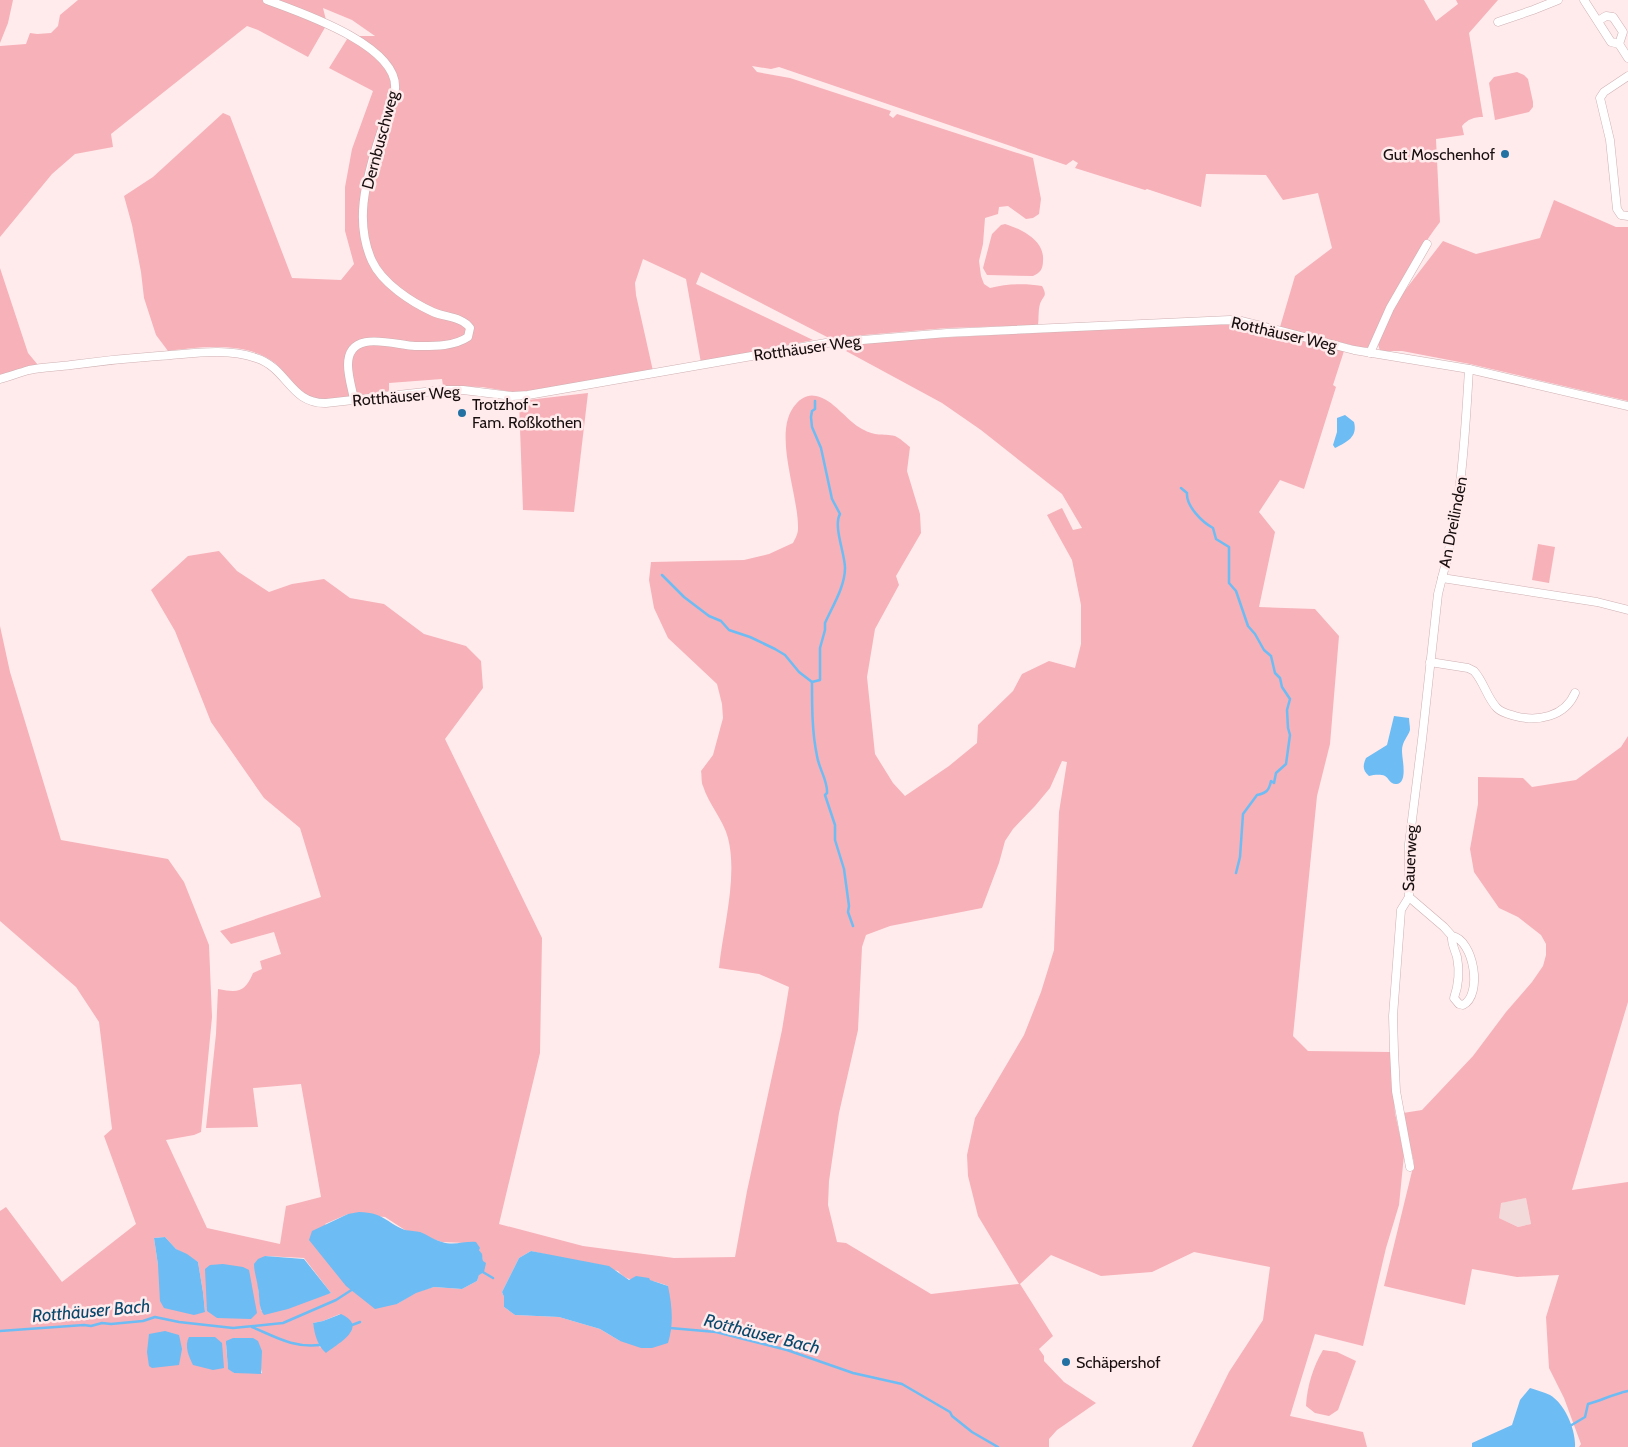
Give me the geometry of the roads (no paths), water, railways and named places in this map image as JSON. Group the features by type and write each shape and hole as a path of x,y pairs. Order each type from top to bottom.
{"street":[{"name":"Dernbuschweg","path":"267,0 318,19 350,35 369,48 387,65 392,73 395,84 393,99 370,167 363,201 363,225 367,248 377,270 400,291 433,312 464,322 470,328 468,337 455,343 413,346 379,340 360,344 350,354 348,365 354,399"},
{"path":"1498,22 1558,0"},
{"path":"1584,0 1611,42 1619,44 1628,58"},
{"path":"1598,21 1606,16 1613,16 1623,32 1619,44"},
{"path":"1628,76 1604,92 1600,98 1610,140 1617,209 1621,215 1628,216"},
{"path":"1370,353 1390,308 1427,244"},
{"name":"Rotthäuser Weg","path":"0,379 40,368 208,351 225,351 262,360 276,369 301,397 312,402 326,403 443,390 463,390 512,396 528,395 826,343 947,332 1230,320 1242,321 1370,353 1470,369 1628,406"},
{"name":"An Dreilinden","path":"1470,369 1463,473 1451,546 1442,578 1597,602 1628,610"},
{"name":"Sauerweg","path":"1410,1167 1396,1091 1393,1016 1401,910 1409,896 1408,844 1438,594 1442,578"},
{"path":"1430,662 1468,668 1474,671 1498,709 1520,717 1547,717 1556,714 1564,709 1575,693"},
{"path":"1409,896 1464,945 1473,963 1473,990 1469,1002 1463,1005 1459,1004 1454,998 1459,985 1459,976 1452,936"}],"water":[{"path":"1345,415 1354,422 1354,432 1347,441 1335,448 1333,445 1337,432 1337,418"},
{"path":"1394,716 1409,718 1410,728 1402,748 1403,775 1397,784 1383,775 1369,776 1365,772 1364,767 1366,758 1387,745"},
{"path":"359,1212 380,1216 405,1230 420,1232 442,1242 451,1244 476,1242 480,1248 483,1261 486,1263 484,1272 479,1275 477,1281 462,1289 434,1287 416,1293 397,1304 375,1309 346,1286 309,1240 312,1231 348,1214"},
{"path":"165,1237 176,1249 198,1262 205,1312 194,1315 164,1308 160,1301 154,1238"},
{"path":"531,1251 609,1266 629,1280 636,1276 649,1278 668,1286 672,1315 668,1343 652,1348 641,1348 620,1341 600,1329 559,1317 515,1315 504,1307 502,1292 519,1258"},
{"path":"265,1256 304,1259 331,1293 288,1309 264,1315 260,1305 254,1264 258,1259"},
{"path":"223,1264 243,1267 249,1270 257,1313 251,1319 217,1318 207,1311 205,1269 210,1265"},
{"path":"341,1314 349,1319 352,1329 344,1340 326,1353 318,1343 313,1323"},
{"path":"165,1331 179,1335 182,1349 179,1365 152,1368 149,1366 147,1352 149,1334"},
{"path":"189,1337 215,1337 222,1343 224,1368 213,1370 193,1365 187,1348"},
{"path":"233,1338 253,1338 258,1341 262,1351 261,1374 234,1373 228,1369 226,1341"},
{"path":"1530,1388 1550,1395 1565,1411 1574,1433 1575,1447 1472,1447 1472,1443 1512,1425 1520,1400"}],"waterway":[{"path":"812,682 820,680 820,648 825,623 841,590 845,568 838,526 840,514 832,499 821,448 812,427 811,417 812,411 815,409 815,401"},
{"path":"1181,488 1187,493 1187,498 1195,513 1213,528 1216,539 1229,547 1229,583 1236,591 1248,626 1264,650 1271,656 1275,673 1280,678 1282,687 1290,699 1287,710 1290,735 1286,764 1276,773 1274,783 1271,781 1267,791 1257,795 1243,814 1240,857 1236,873"},
{"path":"662,575 684,597 709,616 721,621 729,630 750,637 785,655 799,672 812,682 815,747 826,784 827,793 825,795 835,825 835,840 844,869 849,906 848,912 853,926"},
{"name":"Rotthäuser Bach","path":"481,1271 493,1278"},
{"name":"Rotthäuser Bach","path":"0,1331 91,1326 102,1323 143,1321 155,1317 179,1322 233,1328 283,1323 336,1300 353,1289"},
{"name":"Rotthäuser Bach","path":"352,1325 360,1322"},
{"path":"252,1327 293,1343 320,1345"},
{"name":"Rotthäuser Bach","path":"670,1328 716,1332 787,1350 853,1373 902,1384 950,1412 952,1416 972,1432 998,1447"},
{"name":"Rotthäuser Bach","path":"1570,1426 1585,1417 1588,1404 1628,1391"}],"place":[{"name":"Gut Moschenhof","path":"1505,154"},
{"name":"Trotzhof - Fam. Roßkothen","path":"462,413"},
{"name":"Schäpershof","path":"1066,1362"}]}
